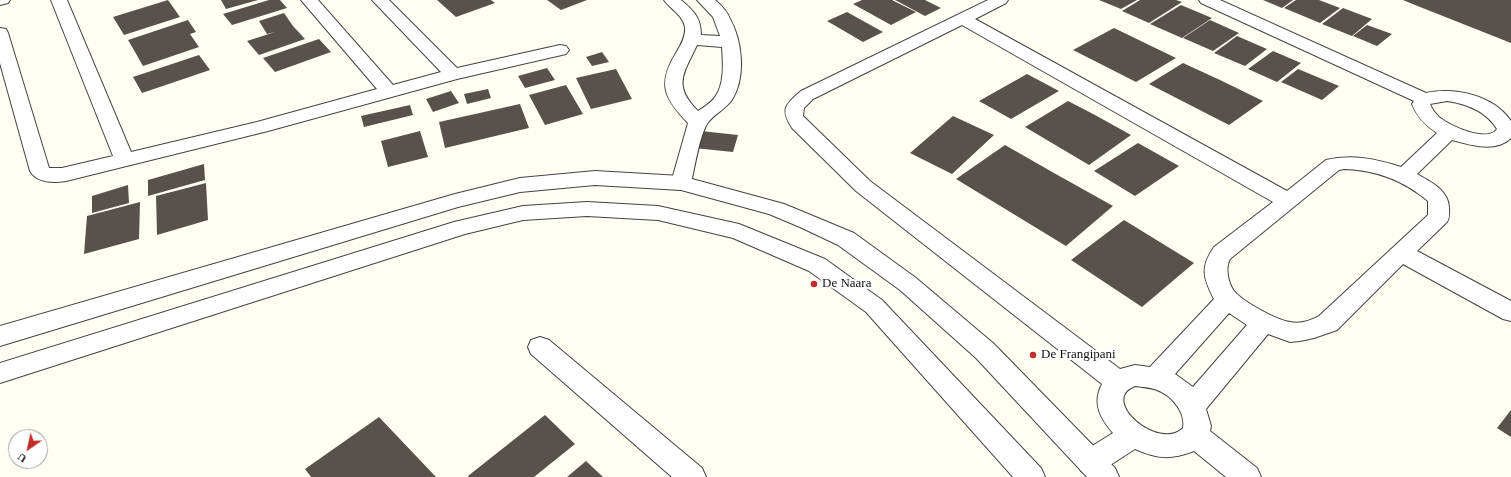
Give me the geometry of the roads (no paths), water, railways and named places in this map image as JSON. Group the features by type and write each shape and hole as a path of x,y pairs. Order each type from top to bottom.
{"street":[{"path":"59,0 124,160"},
{"path":"309,0 388,91"},
{"path":"380,0 453,74"},
{"path":"672,0 688,13 694,25 693,40 676,68 674,81 676,95 685,108 698,122"},
{"path":"681,183 698,122 716,108 725,97 730,84 730,42 723,19 719,13 705,0"},
{"path":"1000,0 807,95 796,106 794,116 798,124 863,186 1118,382"},
{"path":"1207,0 1424,99"},
{"path":"964,19 1288,201"},
{"path":"0,33 40,171 44,174 53,176 261,127 453,74 560,50"},
{"path":"693,40 730,42"},
{"path":"1436,95 1452,96 1471,101 1489,109 1502,119 1507,129 1507,138 1480,139 1450,132 1437,125 1422,111 1421,104 1424,99 1436,95"},
{"path":"1403,176 1450,132"},
{"path":"1360,163 1382,167 1429,190 1438,199 1439,217 1328,323 1318,328 1302,332 1292,332 1282,330 1264,322 1226,300 1218,283 1216,261 1222,253 1288,201 1333,165 1360,163"},
{"path":"0,336 455,201 520,185 595,178 681,183 776,209 846,239 908,284 985,351 1098,469 1113,449 1132,435"},
{"path":"0,373 462,227 523,213 587,209 658,213 739,232 817,265 874,306 1031,477"},
{"path":"1401,253 1511,312"},
{"path":"171,285 171,319"},
{"path":"1156,378 1226,300"},
{"path":"1193,406 1264,322"},
{"path":"540,348 692,477"},
{"path":"1135,375 1156,378 1170,384 1184,394 1193,406 1198,421 1194,435 1183,444 1168,446 1149,443 1132,435 1118,422 1110,407 1110,392 1118,382 1135,375"},
{"path":"1194,435 1247,477"}],"place":[{"name":"De Naara","path":"814,284"},
{"name":"De Frangipani","path":"1033,355"}]}
